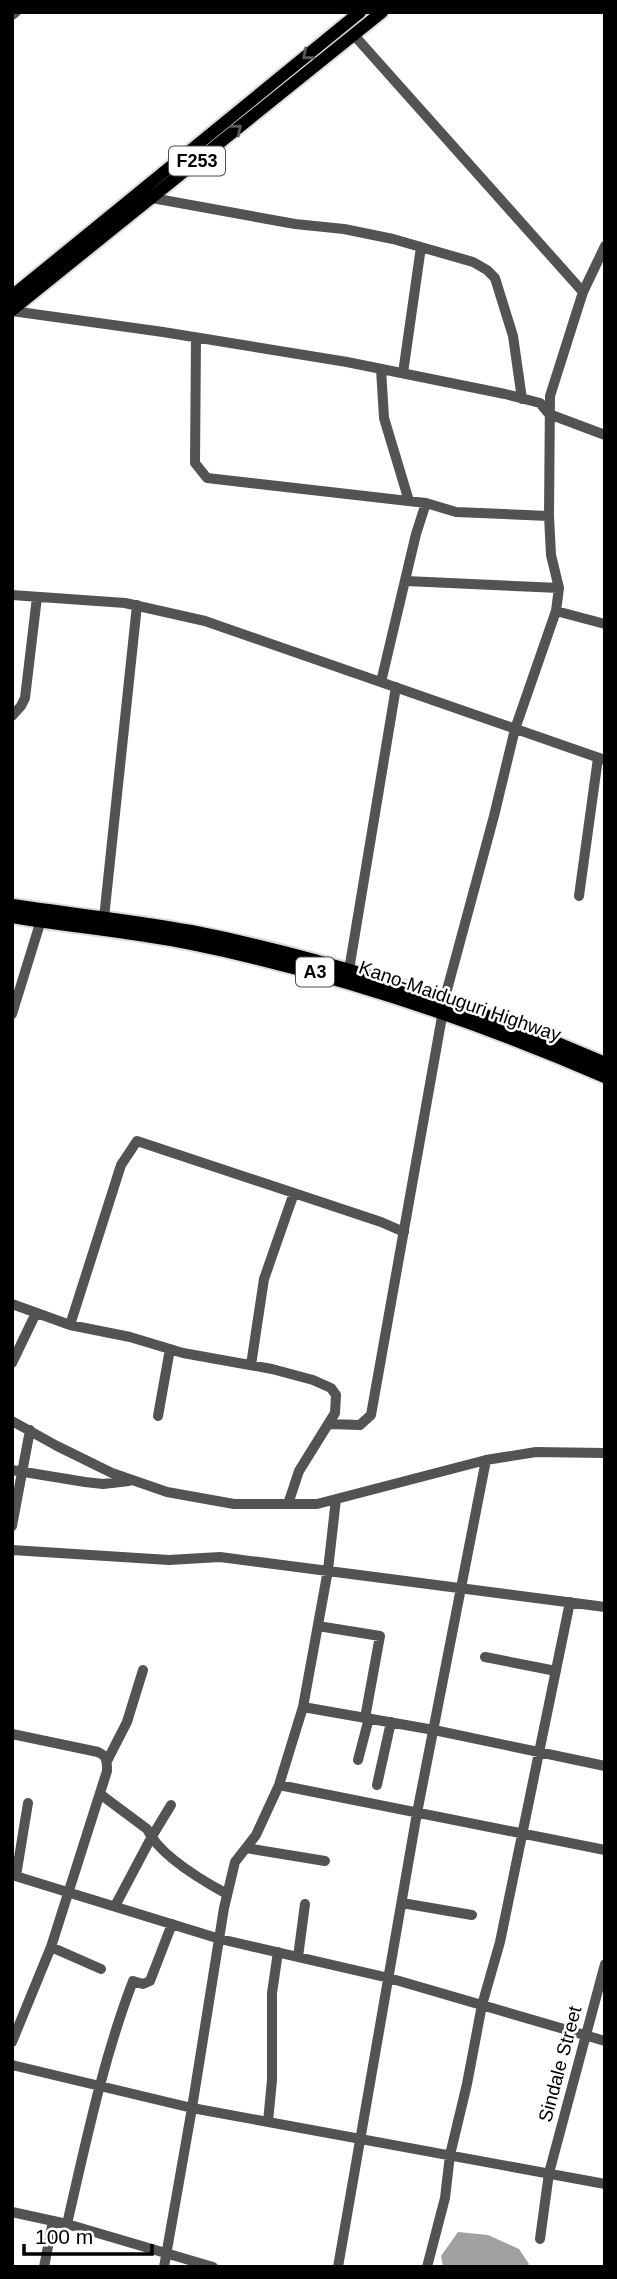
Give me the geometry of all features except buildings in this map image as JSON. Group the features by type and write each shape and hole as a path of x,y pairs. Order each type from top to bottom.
{"highway":[{"name":"Kano-Maiduguri Highway","path":"12,906 42,916 235,953 443,1006 605,1076"},
{"name":"Kano-Maiduguri Highway","path":"12,916 104,918 238,942 349,971 605,1064"}],"main road":[{"name":"F253","path":"12,311 360,12"},
{"name":"F253","path":"12,296 118,218 152,198 382,12"}],"street":[{"path":"353,34 583,292"},
{"path":"152,198 295,224 344,229 473,262 495,278 513,336 522,399"},
{"path":"329,1423 360,1424 371,1415 443,1006 515,729 556,611 559,588 551,555 549,516 550,396 583,292 605,246"},
{"path":"403,373 421,247"},
{"path":"12,311 196,338 403,373 540,403 549,414 605,435"},
{"path":"196,338 195,463 207,478 426,503 456,512 549,516"},
{"path":"381,369 384,418 409,501"},
{"path":"381,682 426,503"},
{"path":"406,581 559,588"},
{"path":"12,595 137,605 205,621 602,759 579,896"},
{"path":"12,716 25,698 37,597"},
{"path":"104,918 137,605"},
{"path":"556,611 604,621"},
{"path":"349,971 396,687"},
{"path":"12,1014 42,916"},
{"path":"70,1325 121,1165 137,1141 404,1232"},
{"path":"251,1365 264,1279 294,1193"},
{"path":"12,1304 70,1325 251,1365 313,1380 331,1388 336,1395 337,1405 299,1471 288,1504"},
{"path":"12,1363 36,1313"},
{"path":"158,1416 170,1349"},
{"path":"12,1420 57,1447 112,1473 167,1492 234,1504 317,1504 486,1460 536,1452 605,1453"},
{"path":"12,1526 17,1470 30,1430"},
{"path":"338,2267 417,1813 486,1460"},
{"path":"17,1470 94,1483 133,1480"},
{"path":"164,2267 235,1862 256,1835 279,1785 303,1707 328,1570 336,1499"},
{"path":"12,1550 169,1560 220,1557 605,1606"},
{"path":"426,2267 445,2198 450,2155 482,2005 500,1942 570,1602"},
{"path":"318,1626 380,1636 358,1760"},
{"path":"485,1657 556,1671"},
{"path":"12,2042 51,1947 107,1771 107,1761 127,1721 143,1670"},
{"path":"303,1707 433,1730 605,1766"},
{"path":"377,1785 391,1722"},
{"path":"12,1734 98,1752 104,1755 107,1761"},
{"path":"279,1785 605,1850"},
{"path":"100,1794 147,1829 151,1838 191,1873 228,1894"},
{"path":"28,1803 14,1875 220,1938 389,1978 605,2041"},
{"path":"115,1906 172,1805"},
{"path":"246,1849 325,1861"},
{"path":"402,1903 472,1915"},
{"path":"298,1957 305,1904"},
{"path":"67,2224 100,2087 133,1981 143,1984 150,1981 172,1924"},
{"path":"51,1947 102,1969"},
{"path":"268,2122 272,2080 272,1993 278,1952"},
{"name":"Sindale Street","path":"540,2239 549,2173 605,1964"},
{"path":"12,2065 192,2108 605,2184"},
{"path":"12,2212 67,2224 213,2267"},
{"path":"44,2267 53,2221"}],"shaded area":[{"path":"458,2232 488,2235 519,2249 529,2264 527,2267 443,2267 441,2256"}]}
